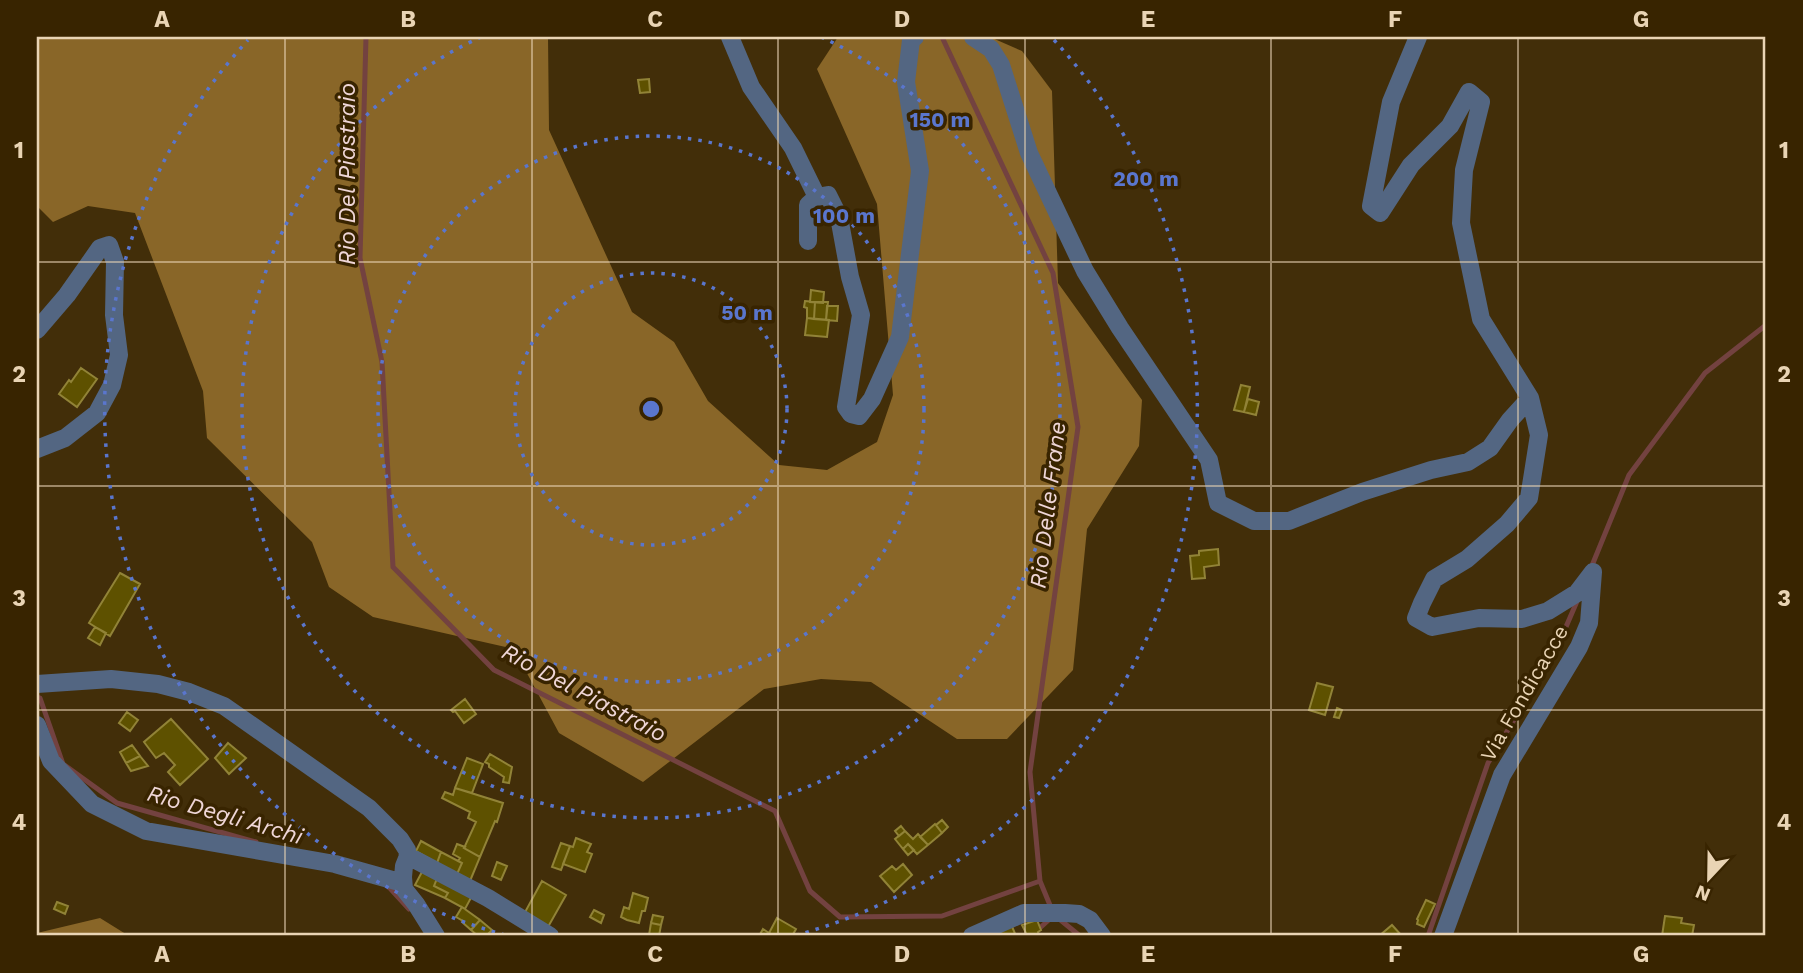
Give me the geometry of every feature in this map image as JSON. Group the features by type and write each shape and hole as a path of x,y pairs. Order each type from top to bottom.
{"street":[{"path":"730,37 751,87 793,148 817,197"},
{"path":"808,241 808,205 817,197 828,195 839,217 850,277 861,315 846,407 851,414 859,416 872,399 900,337 920,171 906,82 911,40 915,37"},
{"path":"973,37 991,49 1001,65 1029,153 1085,271 1209,460 1218,503 1254,521 1289,521 1362,492 1431,470 1468,462 1490,448 1530,398"},
{"name":"Via Fondicacce","path":"1418,37 1391,102 1371,206 1380,213 1411,166 1450,126 1469,92 1480,102 1464,170 1461,223 1481,319 1530,398 1539,435 1529,498 1507,524 1467,559 1434,579 1416,618 1432,626 1479,618 1522,619 1548,611 1577,593 1593,572 1589,623 1579,647 1502,775 1443,936"},
{"path":"37,330 67,295 100,248 109,245 115,262 114,316 120,355 112,385 97,413 65,438 37,449"},
{"path":"37,684 111,679 158,684 189,692 224,706 369,808 400,839 408,856 404,866 404,889 436,936"},
{"path":"37,725 51,761 92,804 146,831 335,864 403,883"},
{"path":"408,856 488,898 550,936"},
{"path":"972,936 1024,913 1065,913 1079,914 1090,920 1102,936"}],"shaded area":[{"path":"37,37 548,37 549,130 632,312 674,342 708,401 779,465 827,470 877,442 893,395 877,204 817,69 838,37 990,37 1022,51 1052,91 1058,283 1142,400 1139,446 1087,529 1073,670 1007,739 957,739 871,682 821,679 764,689 643,782 559,733 514,649 373,617 329,587 312,542 207,438 203,391 135,213 88,206 53,222 37,206"},
{"path":"100,918 129,936 37,936 37,933"}],"building":[{"path":"649,79 650,92 640,93 638,80"},
{"path":"811,290 824,292 823,303 810,302"},
{"path":"805,301 815,302 814,319 807,318"},
{"path":"815,302 828,302 826,320 814,319"},
{"path":"827,306 838,306 837,321 826,320"},
{"path":"807,318 829,320 827,337 805,335"},
{"path":"81,368 97,379 77,407 59,394"},
{"path":"1241,385 1250,387 1244,412 1234,410"},
{"path":"1248,399 1259,402 1256,415 1244,412"},
{"path":"1218,549 1219,565 1204,567 1205,578 1192,579 1190,556 1199,555 1199,551"},
{"path":"120,573 140,584 110,636 89,623"},
{"path":"95,627 106,633 100,645 88,638"},
{"path":"1317,683 1333,687 1325,715 1309,710"},
{"path":"465,699 476,714 464,723 455,711 451,710"},
{"path":"1337,708 1342,710 1339,718 1334,717"},
{"path":"127,712 138,720 130,731 119,723"},
{"path":"171,719 208,759 180,785 168,772 175,765 164,753 156,758 144,742"},
{"path":"228,743 246,758 229,774 215,758"},
{"path":"132,745 140,756 126,763 120,752"},
{"path":"490,754 512,767 509,783 503,782 504,777 485,762"},
{"path":"140,756 148,766 131,771 126,763"},
{"path":"467,758 483,764 472,793 455,788"},
{"path":"455,788 503,803 480,857 464,848 476,822 468,818 470,812 442,798 445,792 453,795"},
{"path":"942,820 948,827 942,833 936,825"},
{"path":"935,824 942,833 928,845 920,837"},
{"path":"901,826 905,831 899,836 895,831"},
{"path":"905,831 913,839 918,834 928,845 917,854 908,844 903,849 895,839"},
{"path":"576,838 591,844 587,852 592,854 585,872 563,864"},
{"path":"421,841 441,852 437,863 416,851"},
{"path":"561,843 570,846 561,870 552,867"},
{"path":"457,844 480,857 470,881 457,874 462,863 458,861 460,858 453,854"},
{"path":"908,844 914,850 908,855 903,849"},
{"path":"441,852 462,863 457,874 437,863"},
{"path":"497,862 507,866 501,880 492,876"},
{"path":"903,864 912,875 894,892 880,876 892,866 896,870"},
{"path":"423,870 438,876 434,886 448,893 445,898 415,885"},
{"path":"438,876 473,894 465,909 445,898 448,893 434,886"},
{"path":"542,881 566,895 548,927 524,914"},
{"path":"633,893 648,898 639,923 621,917 624,907 629,909"},
{"path":"1426,900 1435,904 1424,927 1417,924 1417,919"},
{"path":"57,902 68,906 65,914 54,909"},
{"path":"462,907 480,920 471,930 456,917"},
{"path":"594,910 604,915 601,923 590,917"},
{"path":"653,915 663,917 661,925 651,923"},
{"path":"1665,916 1682,918 1681,923 1694,925 1692,936 1662,936"},
{"path":"777,918 796,929 792,936 775,936 769,933"},
{"path":"480,920 492,930 486,936 478,936 471,930"},
{"path":"1037,920 1040,936 1024,936 1027,935 1022,925"},
{"path":"651,923 661,925 659,936 649,935"},
{"path":"1011,924 1016,936 992,936"},
{"path":"1392,925 1402,936 1379,936"},
{"path":"763,929 769,933 775,936 759,936"}],"waterway":[{"name":"Rio Del Piastraio","path":"366,37 360,258 382,362 393,567 494,670 775,811 810,891 840,917 942,916 1040,881"},
{"name":"Rio Delle Frane","path":"942,37 1053,273 1078,427 1030,772 1040,881 1052,910"},
{"path":"1591,568 1629,475 1705,373 1766,325"},
{"path":"1428,936 1488,763 1556,650 1578,599"},
{"name":"Rio Degli Archi","path":"37,697 40,698 63,764 117,803 256,842"},
{"name":"Rio Degli Archi","path":"387,885 409,909"},
{"name":"Rio Degli Archi","path":"1031,936 1052,917"},
{"path":"1058,918 1080,936"}]}
